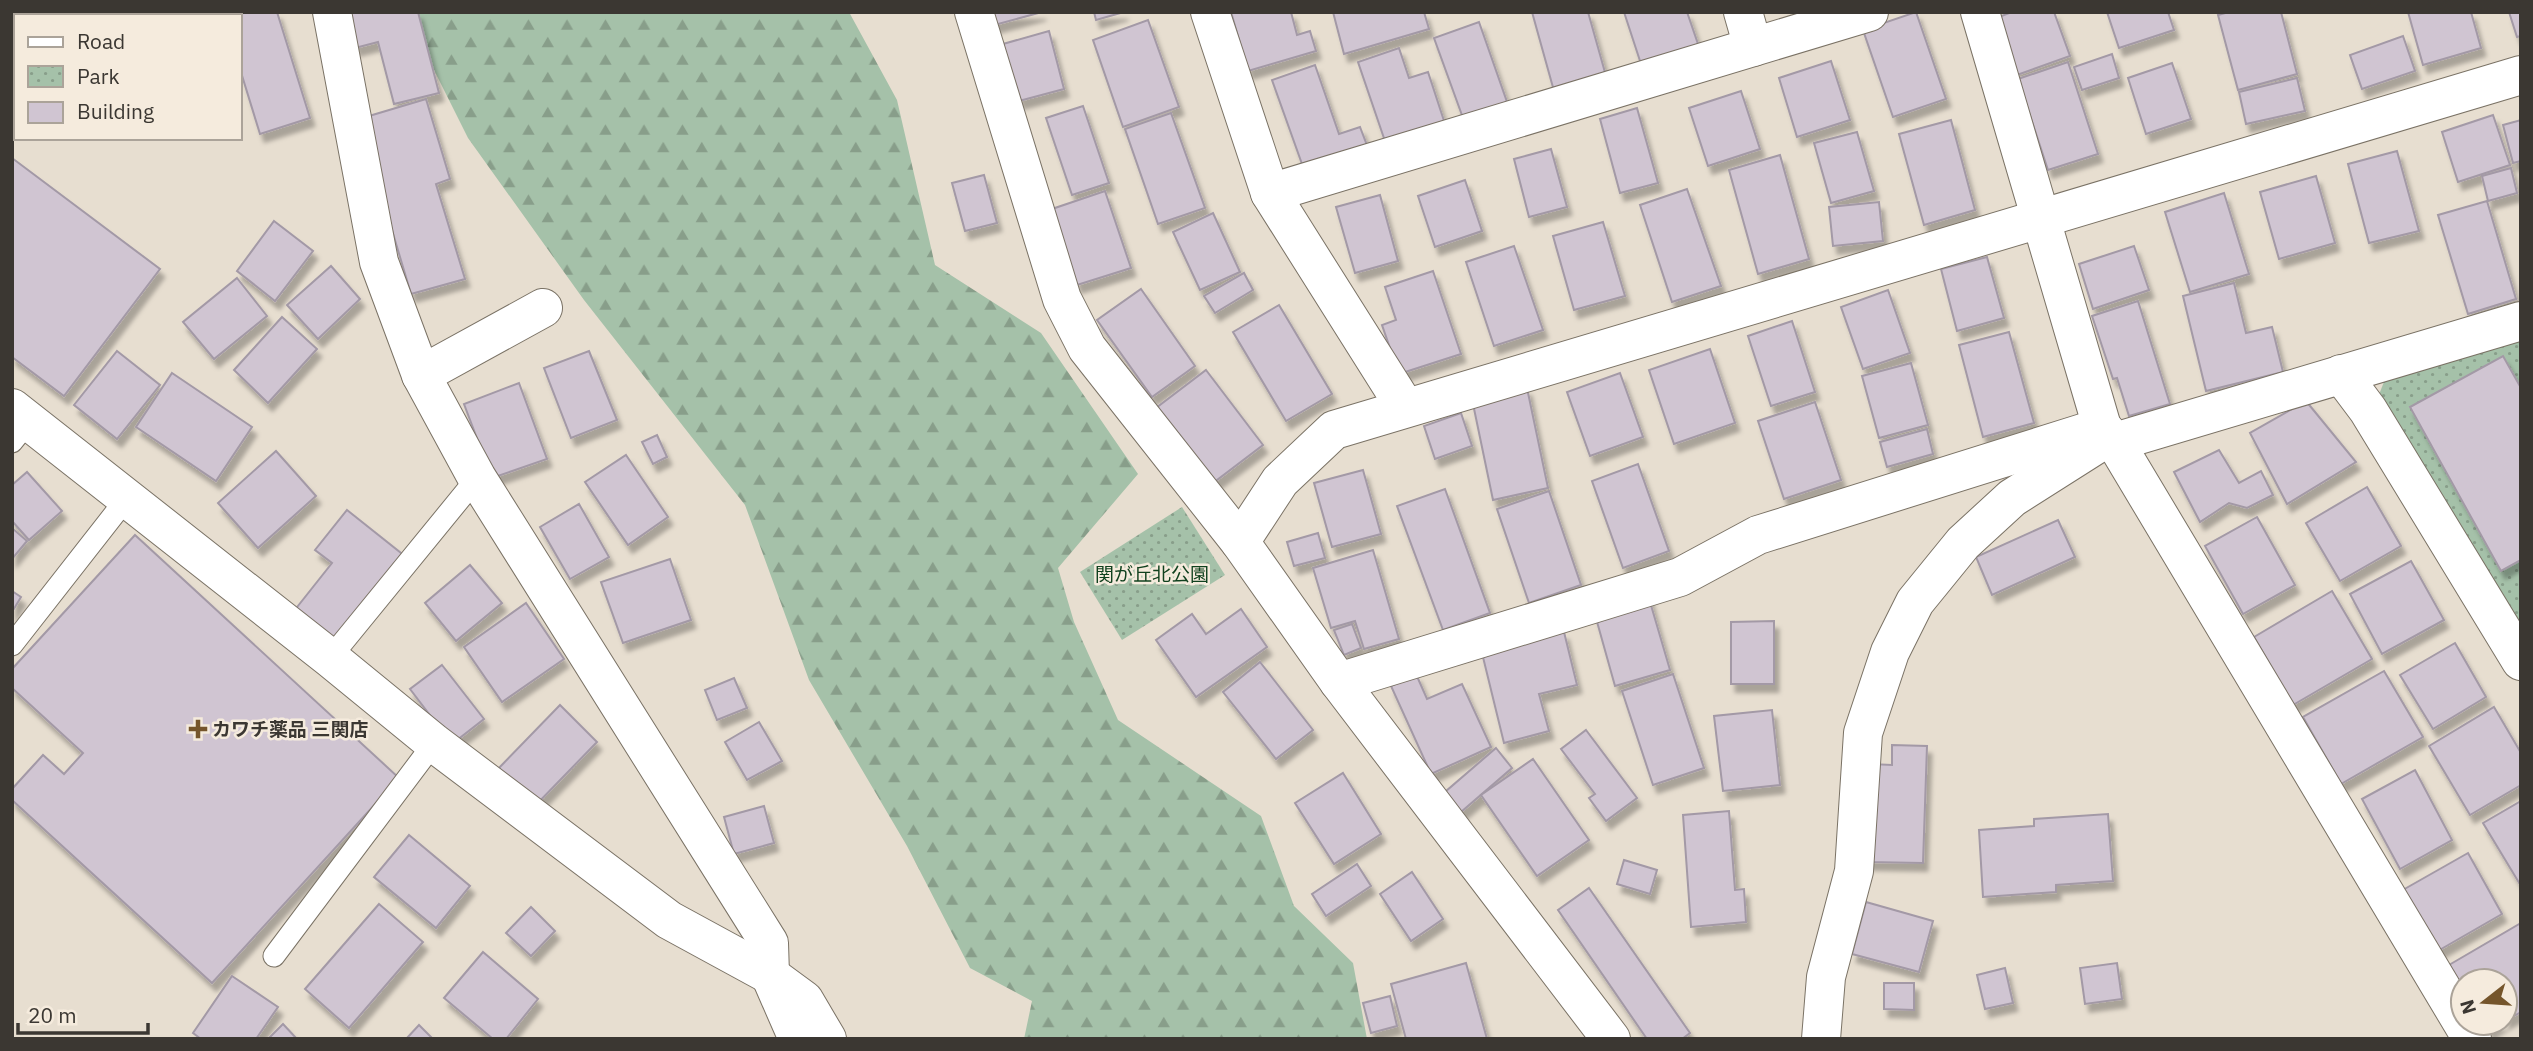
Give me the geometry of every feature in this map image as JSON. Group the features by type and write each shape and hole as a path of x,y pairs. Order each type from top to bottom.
{"street":[{"path":"332,12 379,262 421,374 478,478 769,943 770,975 798,1039"},
{"path":"974,12 1062,299 1087,348 1240,542 1339,682 1611,1039"},
{"path":"1210,12 1270,193 1405,407"},
{"path":"1270,193 1748,30 1869,12"},
{"path":"1980,12 2040,218 2108,435 2472,1039"},
{"path":"1240,542 1280,481 1334,430 2521,75"},
{"path":"421,374 543,308"},
{"path":"1339,682 1680,577 1758,535 2108,435 2341,374 2521,321"},
{"path":"2341,374 2368,410 2521,661"},
{"path":"18,424 127,498 434,743 669,920 770,975 804,1000 827,1039"},
{"path":"1821,1039 1826,977 1854,871 1863,733 1890,652 1915,602 1963,542 2012,498 2108,435"}],"lane":[{"path":"330,658 478,478"},
{"path":"12,645 127,498"},
{"path":"274,956 434,743"}],"green space":[{"path":"405,12 849,12 897,100 935,265 1041,333 1138,474 1058,568 1074,622 1118,720 1261,816 1294,906 1353,963 1367,1039 1024,1039 1032,1001 970,968 907,846 809,680 745,505 584,300 468,138"},
{"path":"2521,335 2521,646 2375,405 2387,374"},
{"name":"関が丘北公園","path":"1182,507 1225,575 1122,640 1080,572"}],"building":[{"path":"14,12 96,14 14,14 14,64 12,63"},
{"path":"277,12 310,118 260,134 242,76 242,14 222,14"},
{"path":"346,12 418,12 439,93 394,104 378,42 355,48"},
{"path":"983,12 1042,12 987,27"},
{"path":"1094,12 1124,12 1096,20"},
{"path":"1231,12 1291,12 1297,35 1310,31 1316,51 1248,71"},
{"path":"1333,12 1424,12 1429,29 1344,54"},
{"path":"1532,12 1588,12 1606,76 1554,91"},
{"path":"1624,12 1687,12 1699,47 1642,67"},
{"path":"1916,12 1946,99 1893,117 1863,30"},
{"path":"2012,12 2054,12 2070,56 2017,75 1996,18"},
{"path":"2107,12 2168,12 2174,30 2119,48"},
{"path":"2229,12 2281,12 2297,74 2238,90 2218,15"},
{"path":"2408,12 2471,12 2481,48 2423,65"},
{"path":"2509,12 2521,12 2521,36 2517,37"},
{"path":"1148,20 1179,107 1123,127 1093,40"},
{"path":"1479,22 1507,102 1463,118 1434,38"},
{"path":"1049,31 1064,89 1019,101 1003,44"},
{"path":"2403,36 2415,71 2362,89 2350,55"},
{"path":"1399,48 1409,78 1428,72 1446,127 1387,147 1358,62"},
{"path":"2112,54 2119,78 2082,90 2074,67"},
{"path":"1831,61 1850,120 1797,137 1779,78"},
{"path":"2068,62 2098,154 2048,170 2018,79"},
{"path":"2172,63 2191,119 2146,134 2128,78"},
{"path":"1315,65 1339,134 1360,127 1371,156 1307,178 1272,80"},
{"path":"2297,78 2305,111 2246,124 2239,92"},
{"path":"1741,91 1760,149 1708,166 1689,108"},
{"path":"426,99 450,179 436,184 465,279 411,294 359,119"},
{"path":"1083,106 1109,183 1072,195 1046,118"},
{"path":"1637,108 1658,183 1620,193 1600,119"},
{"path":"1171,113 1205,208 1158,224 1125,129"},
{"path":"2493,115 2510,165 2458,182 2442,132"},
{"path":"1951,120 1975,210 1924,225 1899,134"},
{"path":"2521,120 2521,161 2513,163 2503,125"},
{"path":"1857,132 1874,191 1831,203 1814,143"},
{"path":"1551,149 1567,207 1529,217 1514,159"},
{"path":"2397,151 2419,231 2369,243 2348,164"},
{"path":"1780,155 1809,259 1758,274 1729,170"},
{"path":"12,158 160,269 64,396 12,357"},
{"path":"2511,168 2517,193 2488,201 2482,176"},
{"path":"984,175 997,223 965,231 952,183"},
{"path":"2316,176 2335,243 2279,259 2260,192"},
{"path":"1465,180 1482,231 1435,247 1418,196"},
{"path":"1687,189 1721,286 1672,302 1640,205"},
{"path":"1105,191 1131,268 1077,285 1052,209"},
{"path":"2224,193 2249,274 2190,292 2165,212"},
{"path":"1380,195 1398,261 1355,273 1336,207"},
{"path":"2487,201 2516,299 2468,314 2438,215"},
{"path":"1879,202 1883,241 1833,246 1829,207"},
{"path":"1213,213 1240,272 1200,290 1173,232"},
{"path":"274,221 313,251 275,301 237,271"},
{"path":"1603,222 1625,296 1574,310 1553,236"},
{"path":"1514,246 1543,330 1494,346 1466,262"},
{"path":"2134,246 2149,290 2093,309 2079,264"},
{"path":"1987,257 2004,318 1957,331 1941,269"},
{"path":"331,266 360,299 318,339 287,305"},
{"path":"1433,271 1461,354 1399,374 1382,325 1396,320 1385,287"},
{"path":"1244,273 1253,290 1215,313 1204,296"},
{"path":"237,278 267,316 214,359 183,322"},
{"path":"2234,283 2246,333 2272,327 2283,372 2206,391 2183,296"},
{"path":"1141,289 1195,366 1152,397 1097,320"},
{"path":"1888,290 1910,353 1863,369 1841,307"},
{"path":"2138,301 2170,404 2129,416 2117,378 2113,379 2092,316"},
{"path":"1279,305 1332,394 1286,421 1233,332"},
{"path":"282,317 317,349 268,403 234,370"},
{"path":"1792,321 1815,392 1771,406 1748,336"},
{"path":"2009,332 2034,423 1983,437 1959,345"},
{"path":"1710,349 1735,423 1674,444 1649,370"},
{"path":"117,351 160,385 117,439 74,405"},
{"path":"589,351 617,420 571,438 544,368"},
{"path":"2503,356 2521,388 2521,560 2501,571 2410,407"},
{"path":"1911,363 1928,425 1879,438 1862,376"},
{"path":"1206,370 1263,445 1213,483 1156,408"},
{"path":"172,373 252,427 216,481 136,427"},
{"path":"1620,373 1643,437 1590,456 1567,392"},
{"path":"519,383 547,459 492,478 464,404"},
{"path":"1527,388 1548,488 1493,500 1472,399"},
{"path":"2306,401 2356,462 2287,504 2250,433"},
{"path":"1815,402 1841,480 1784,499 1758,421"},
{"path":"1461,413 1472,446 1435,459 1424,426"},
{"path":"1927,429 1933,454 1887,467 1880,442"},
{"path":"657,435 667,457 653,464 642,442"},
{"path":"2219,450 2239,483 2261,471 2273,495 2247,508 2229,503 2200,522 2174,472"},
{"path":"276,451 316,496 258,548 218,503"},
{"path":"626,455 668,517 628,545 585,482"},
{"path":"1638,464 1669,551 1623,568 1592,481"},
{"path":"1363,470 1381,534 1332,547 1314,483"},
{"path":"27,472 62,511 29,540 12,521 12,485"},
{"path":"2367,487 2401,546 2340,581 2306,523"},
{"path":"1445,489 1490,613 1443,630 1397,506"},
{"path":"1549,491 1581,585 1529,603 1497,509"},
{"path":"579,504 609,557 570,579 540,527"},
{"path":"347,510 406,557 333,650 290,616 332,563 315,550"},
{"path":"2257,517 2295,585 2243,614 2205,546"},
{"path":"2058,520 2075,557 1992,595 1976,557"},
{"path":"12,528 27,541 12,559"},
{"path":"1318,533 1325,558 1294,566 1287,542"},
{"path":"135,535 399,778 212,983 12,800 12,789 43,755 64,774 83,753 12,688 12,669"},
{"path":"1373,550 1399,639 1364,649 1355,621 1331,628 1313,568"},
{"path":"670,559 691,620 623,643 601,582"},
{"path":"2411,561 2444,620 2382,654 2350,594"},
{"path":"470,565 502,603 456,641 425,603"},
{"path":"12,591 21,597 12,612"},
{"path":"2332,591 2372,659 2293,705 2254,637"},
{"path":"1648,595 1670,670 1615,686 1594,611"},
{"path":"526,603 564,659 502,702 464,647"},
{"path":"1241,609 1267,647 1196,697 1156,640 1192,614 1206,634"},
{"path":"1774,621 1774,684 1731,684 1731,622"},
{"path":"1352,624 1361,648 1344,655 1334,630"},
{"path":"1564,632 1577,685 1539,694 1549,731 1504,743 1482,653"},
{"path":"2455,643 2486,697 2433,729 2400,675"},
{"path":"1260,662 1313,730 1276,759 1223,692"},
{"path":"442,665 484,719 452,744 410,689"},
{"path":"2384,671 2423,737 2341,784 2303,717"},
{"path":"1416,674 1427,699 1462,684 1491,747 1431,774 1391,686"},
{"path":"1673,674 1704,768 1653,785 1622,691"},
{"path":"734,678 747,708 717,720 705,690"},
{"path":"560,705 597,742 532,809 495,772"},
{"path":"2494,707 2521,753 2521,785 2470,815 2429,746"},
{"path":"1772,710 1780,785 1723,791 1714,716"},
{"path":"759,722 782,761 747,780 725,742"},
{"path":"1586,730 1637,798 1606,821 1589,798 1595,794 1561,749"},
{"path":"1892,745 1927,746 1923,863 1867,862 1871,764 1892,765"},
{"path":"1496,748 1512,768 1461,812 1445,792"},
{"path":"1533,759 1589,840 1537,876 1481,795"},
{"path":"2415,770 2452,840 2400,869 2362,799"},
{"path":"1343,773 1381,834 1334,864 1295,803"},
{"path":"2521,801 2521,886 2483,823"},
{"path":"764,806 774,843 734,854 724,817"},
{"path":"1729,811 1735,890 1744,889 1746,922 1691,927 1683,815"},
{"path":"2108,814 2113,881 2056,885 2056,892 1983,897 1979,830 2034,826 2034,819"},
{"path":"409,835 470,886 436,928 374,877"},
{"path":"2468,853 2502,914 2436,952 2401,891"},
{"path":"1624,860 1657,870 1650,894 1617,884"},
{"path":"1357,864 1371,886 1326,916 1312,894"},
{"path":"1412,872 1443,919 1411,941 1380,894"},
{"path":"1589,888 1690,1033 1682,1039 1647,1039 1558,910"},
{"path":"1866,902 1933,921 1919,972 1852,954"},
{"path":"379,904 423,942 349,1028 305,989"},
{"path":"531,907 555,931 531,956 506,933"},
{"path":"2521,923 2521,1012 2519,1013 2519,967 2449,965"},
{"path":"483,952 538,999 506,1039 493,1039 444,998"},
{"path":"1466,963 1487,1039 1406,1039 1391,984"},
{"path":"2117,963 2122,999 2085,1004 2080,968"},
{"path":"2005,968 2013,1003 1985,1009 1977,975"},
{"path":"232,976 278,1007 256,1039 201,1039 193,1033"},
{"path":"1884,983 1914,983 1914,1010 1884,1009"},
{"path":"1390,996 1397,1026 1371,1033 1363,1003"},
{"path":"283,1024 297,1039 268,1039"},
{"path":"419,1025 433,1039 406,1039"}],"place":[{"name":"カワチ薬品 三関店","path":"198,729"}]}
